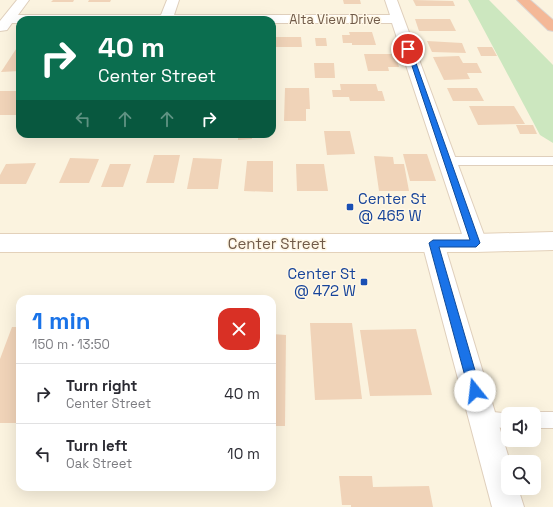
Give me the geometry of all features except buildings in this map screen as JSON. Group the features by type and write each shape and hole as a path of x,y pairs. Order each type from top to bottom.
{"highway":[{"path":"524,0 553,27"}],"street":[{"path":"0,30 23,0"},
{"path":"167,16 173,0"},
{"path":"391,0 476,243"},
{"name":"Alta View Drive","path":"8,19 16,19"},
{"name":"Alta View Drive","path":"276,19 397,19"},
{"name":"Center Street","path":"0,243 476,243 553,241"},
{"path":"433,243 496,419 508,507"}],"lane":[{"path":"447,161 553,161"},
{"path":"541,420 553,420"}],"green space":[{"path":"468,0 489,0 553,65 553,143 540,135"}],"place":[{"name":"Center St @ 465 W","path":"350,207"},
{"name":"Center St @ 472 W","path":"364,282"}],"route":[{"path":"408,49 476,243 433,243 475,391"}]}
